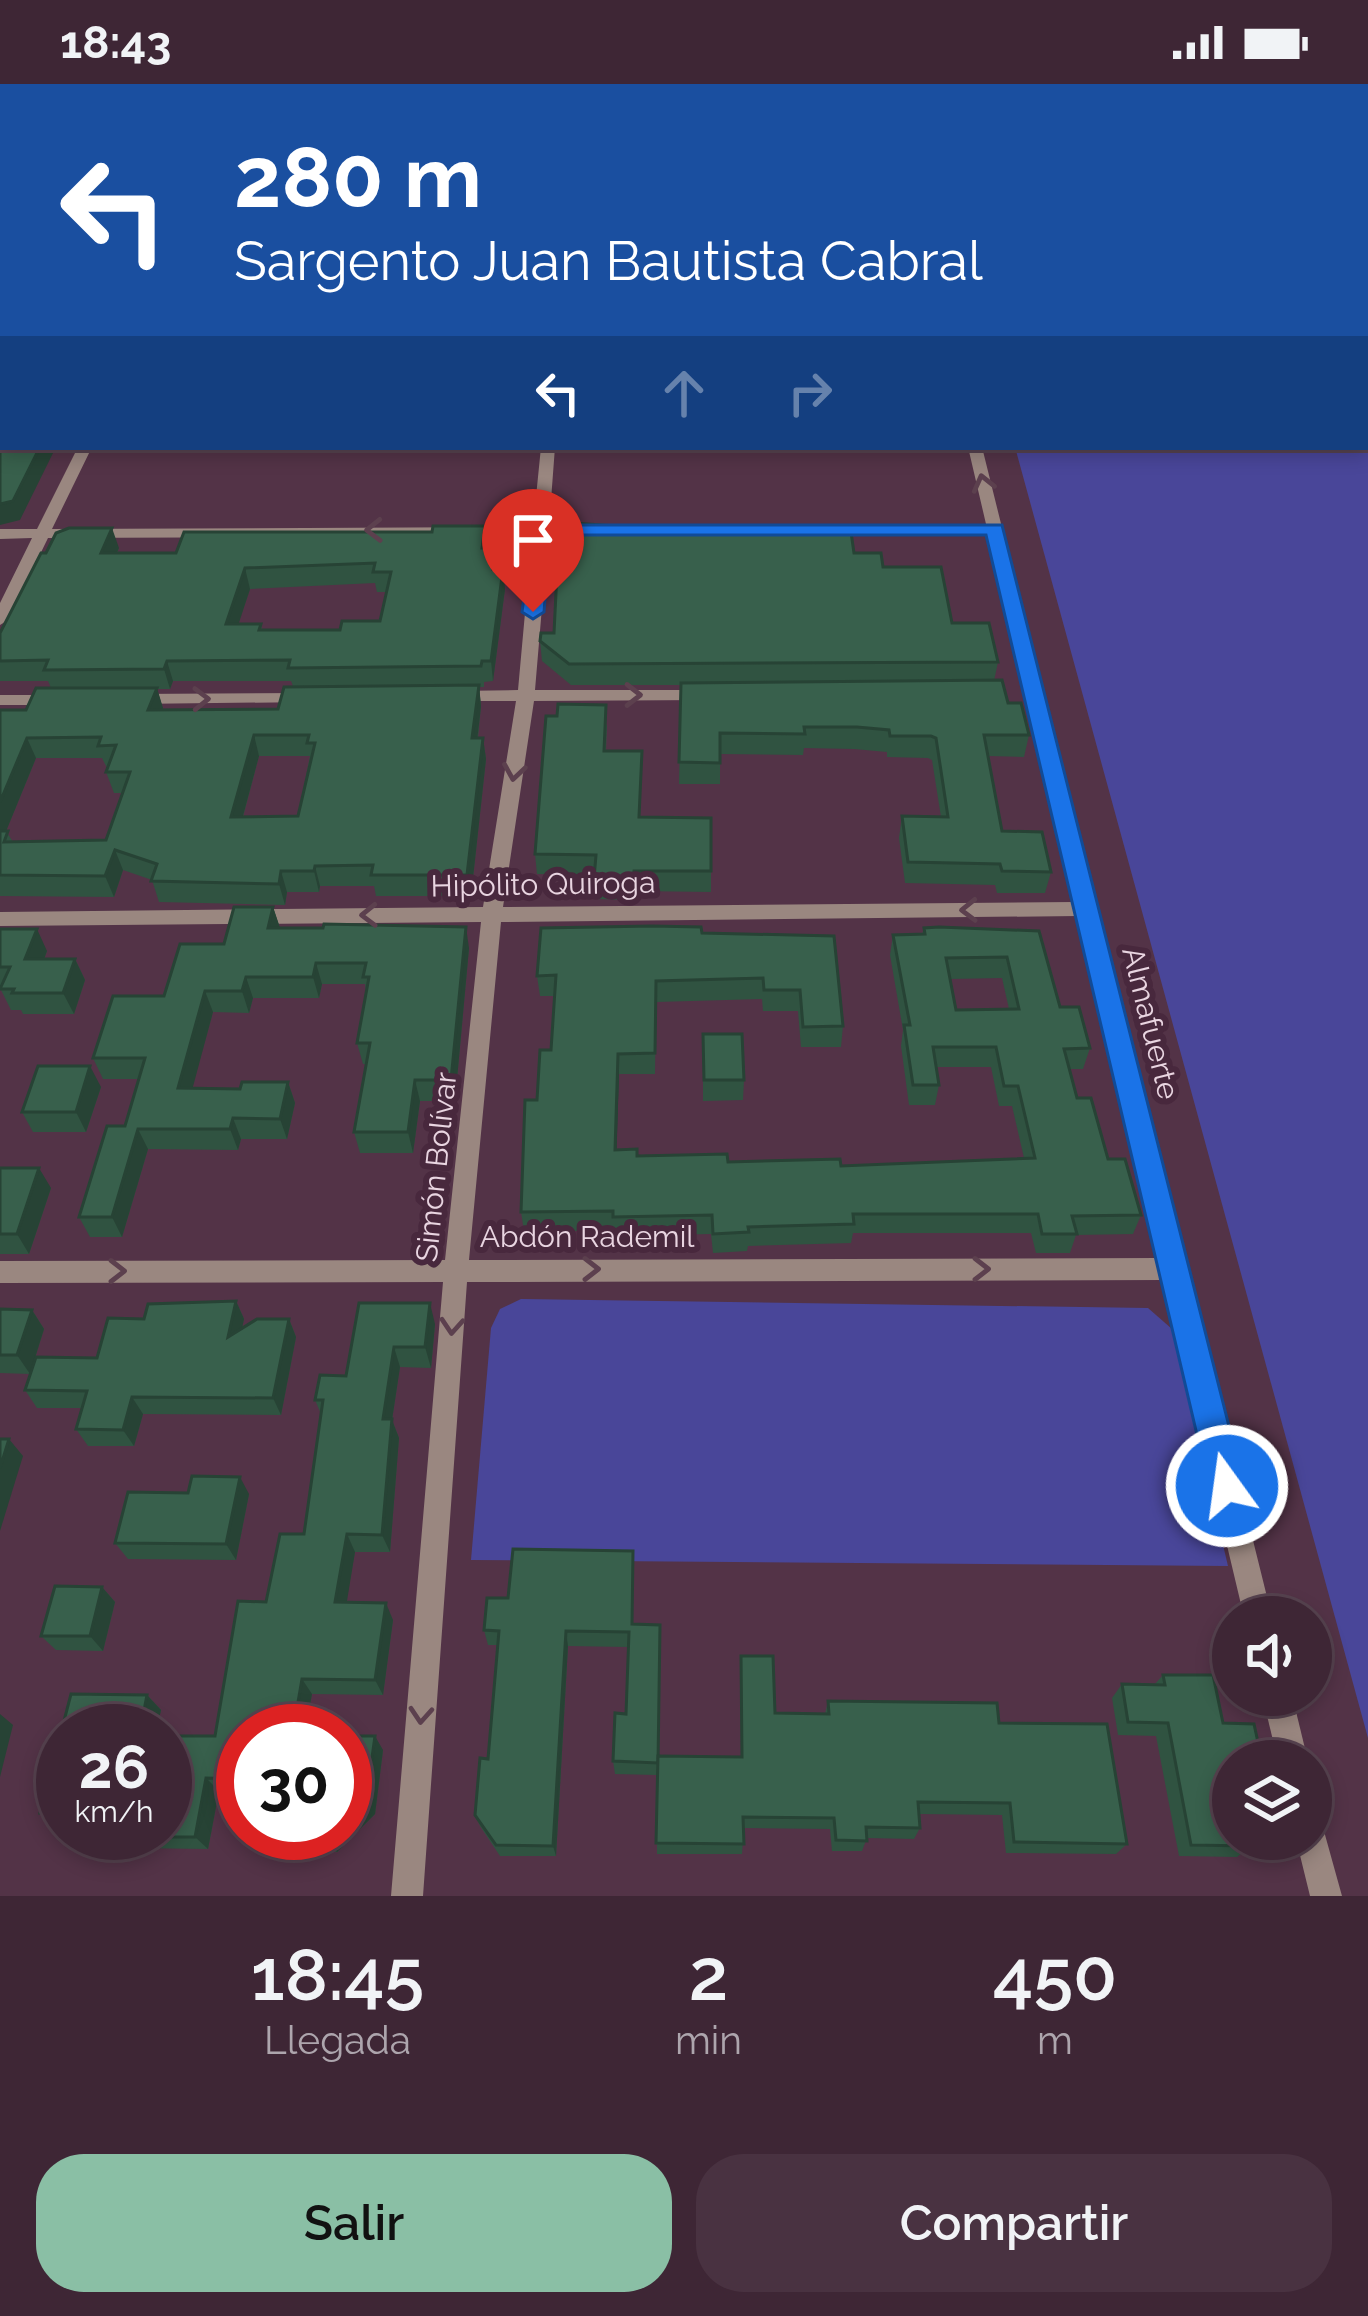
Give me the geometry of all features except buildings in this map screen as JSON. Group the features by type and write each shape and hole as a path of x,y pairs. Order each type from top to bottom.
{"street":[{"path":"0,620 84,450"},
{"name":"Simón Bolívar","path":"407,1896 456,1268 492,914 526,696 548,450"},
{"name":"Almafuerte","path":"976,450 995,529 1023,693 1086,909 1253,1596"},
{"path":"0,534 995,529"},
{"path":"430,697 734,694"},
{"path":"119,699 334,698"},
{"path":"0,700 72,700"},
{"name":"Hipólito Quiroga","path":"0,919 1086,909"},
{"name":"Abdón Rademil","path":"0,1272 1174,1269"},
{"path":"1317,1860 1326,1896"}],"shaded area":[{"path":"1016,450 1368,450 1368,1738"},
{"path":"521,1299 1148,1308 1172,1329 1228,1566 471,1560 491,1328 500,1309"}],"route":[{"path":"533,612 541,529 995,529 1227,1486"}]}
